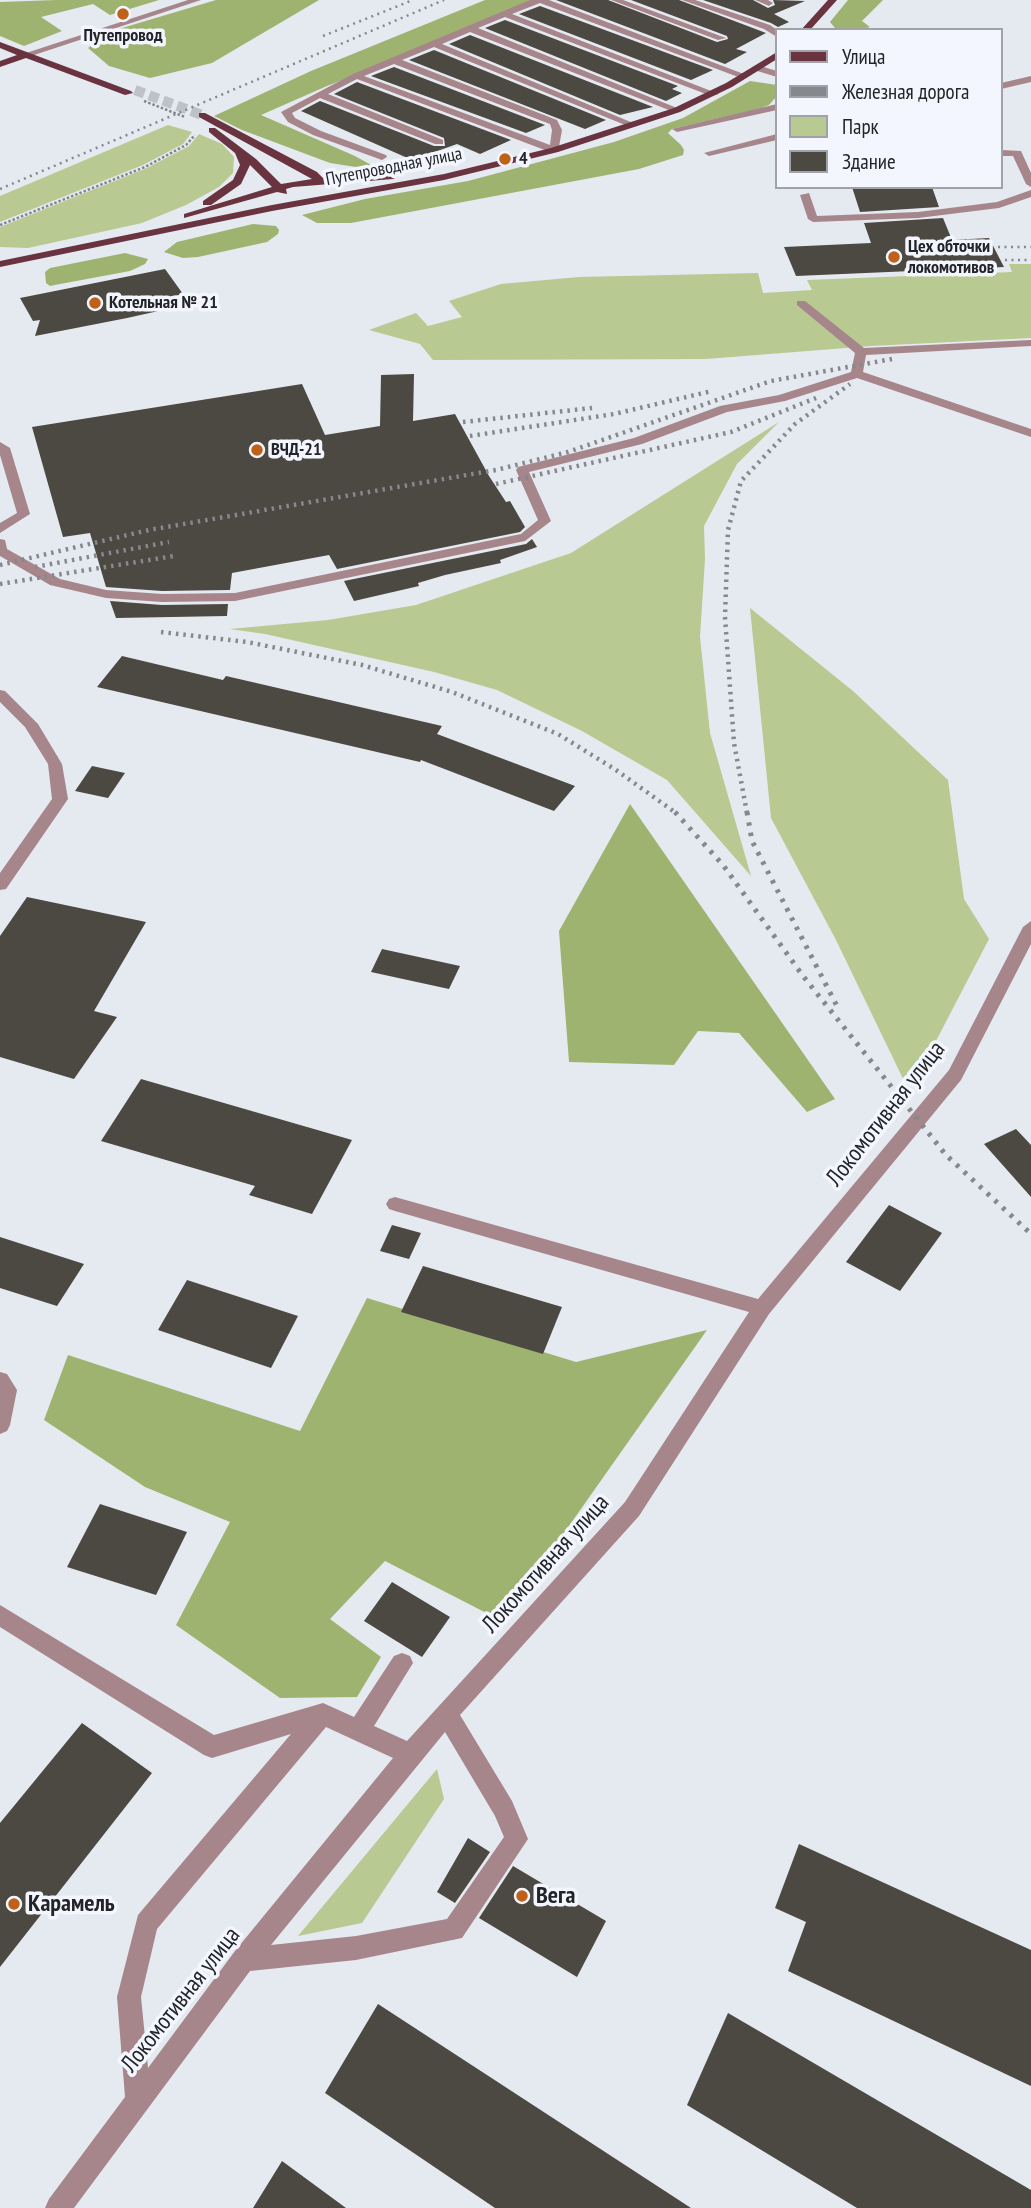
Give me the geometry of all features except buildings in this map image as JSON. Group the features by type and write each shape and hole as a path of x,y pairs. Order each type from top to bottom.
{"main road":[{"path":"806,28 833,0"},
{"path":"0,45 133,94"},
{"path":"0,64 25,55"},
{"name":"Путепроводная улица","path":"0,264 486,167 554,150 677,110 713,94 776,56"},
{"path":"198,120 240,152 277,188 297,197 338,196"},
{"path":"198,120 278,155 324,171 370,178"},
{"path":"150,228 194,211 219,197 237,182 244,165 240,152"},
{"path":"278,155 321,180"},
{"path":"71,251 277,188 321,180 486,167"},
{"path":"272,208 322,191 321,180"}],"street":[{"path":"25,55 197,0"},
{"path":"382,157 317,133 291,120 286,112 356,76 502,13 539,0 744,76"},
{"path":"615,0 721,38"},
{"path":"686,0 767,27 776,33"},
{"path":"502,13 713,94"},
{"path":"469,28 677,110"},
{"path":"432,43 633,125"},
{"path":"356,76 554,150 557,130 554,122 393,60"},
{"path":"757,68 776,74"},
{"path":"1003,86 1031,79"},
{"path":"318,94 439,142"},
{"path":"677,129 776,107"},
{"path":"709,153 776,137"},
{"path":"1003,153 1017,153 1031,184"},
{"path":"805,195 813,219 918,215 999,205 1031,193"},
{"path":"801,303 861,352 1031,343"},
{"path":"857,374 861,352"},
{"path":"0,548 55,582 106,594 235,597 525,537 545,521 522,470 638,442 724,409 781,398 857,374 1031,433"},
{"path":"0,446 4,448 24,514 0,529"},
{"path":"0,694 31,724 55,764 60,799 0,884"},
{"name":"Локомотивная улица","path":"58,2208 244,1960 410,1754 632,1509 762,1308 956,1075 1031,927"},
{"path":"395,1204 762,1308"},
{"path":"0,1380 7,1390 0,1425"},
{"path":"0,1615 212,1748 323,1714 410,1754"},
{"path":"358,1730 402,1663"},
{"path":"244,1960 356,1948 454,1930 516,1839 503,1810 446,1712"},
{"path":"138,2099 129,1997 146,1923 323,1714"}],"path":[{"path":"0,225 145,167 186,145 198,120 133,94"}],"green space":[{"path":"159,0 110,15 93,4 41,17 62,31 24,46 0,36 0,2"},
{"path":"216,0 319,0 212,63 150,78 109,66 88,48 112,31"},
{"path":"485,0 532,0 448,39 261,115 355,156 382,171 330,163 242,130 214,116 311,71"},
{"path":"848,0 883,0 862,21 870,27 835,28 830,22"},
{"path":"750,81 776,85 776,97 769,105 672,129 668,133 681,145 683,155 639,169 351,223 317,223 302,215 365,199 468,181 614,142 683,118"},
{"path":"168,125 192,132 183,144 143,165 0,222 0,196"},
{"path":"199,134 222,144 234,157 233,173 219,187 186,205 142,223 28,248 0,247 0,227 147,168 189,146"},
{"path":"253,224 276,226 278,234 267,242 198,257 183,258 164,252 177,242"},
{"path":"125,253 148,259 145,264 130,271 50,286 46,283 45,272 50,268"},
{"path":"1009,264 1031,264 1031,338 871,346 706,359 433,360 420,344 369,330 416,313 428,326 462,317 449,301 501,284 579,277 758,273 763,293 812,290 807,280 1012,272"},
{"path":"779,422 737,464 704,526 705,559 700,637 710,733 751,876 667,780 582,731 497,690 434,672 265,634 230,629 328,620 416,605 571,553"},
{"path":"750,608 853,691 948,780 964,899 989,939 924,1064 907,1087 836,940 771,818"},
{"path":"630,804 835,1099 807,1112 739,1033 698,1031 674,1065 569,1062 559,931"},
{"path":"367,1298 576,1362 707,1330 502,1621 385,1561 330,1619 381,1657 357,1697 280,1698 176,1625 230,1522 145,1487 44,1420 68,1355 300,1431"},
{"path":"437,1769 444,1799 362,1923 298,1936"}],"tunnel":[{"path":"135,90 202,115"}],"railway":[{"path":"323,36 413,0"},
{"path":"0,189 444,0"},
{"path":"998,247 1031,247"},
{"path":"1005,260 1031,260"},
{"path":"0,565 149,530 496,470 568,452 771,381 892,359"},
{"path":"747,813 734,743 725,617 728,530 741,481 795,424 850,384"},
{"path":"470,436 614,414 712,391"},
{"path":"496,484 731,432 816,398"},
{"path":"463,422 592,408"},
{"path":"35,567 169,542"},
{"path":"0,584 174,556"},
{"path":"161,632 247,642 362,665 452,692 558,734 616,770 676,813"},
{"path":"747,812 752,841 839,1010"},
{"path":"676,813 723,865 803,976 946,1155 1031,1234"}],"place":[{"name":"Путепровод","path":"123,14"},
{"name":"4","path":"505,159"},
{"name":"Цех обточки локомотивов","path":"894,257"},
{"name":"Котельная № 21","path":"95,303"},
{"name":"ВЧД-21","path":"257,450"},
{"name":"Вега","path":"522,1896"},
{"name":"Карамель","path":"14,1904"}]}
